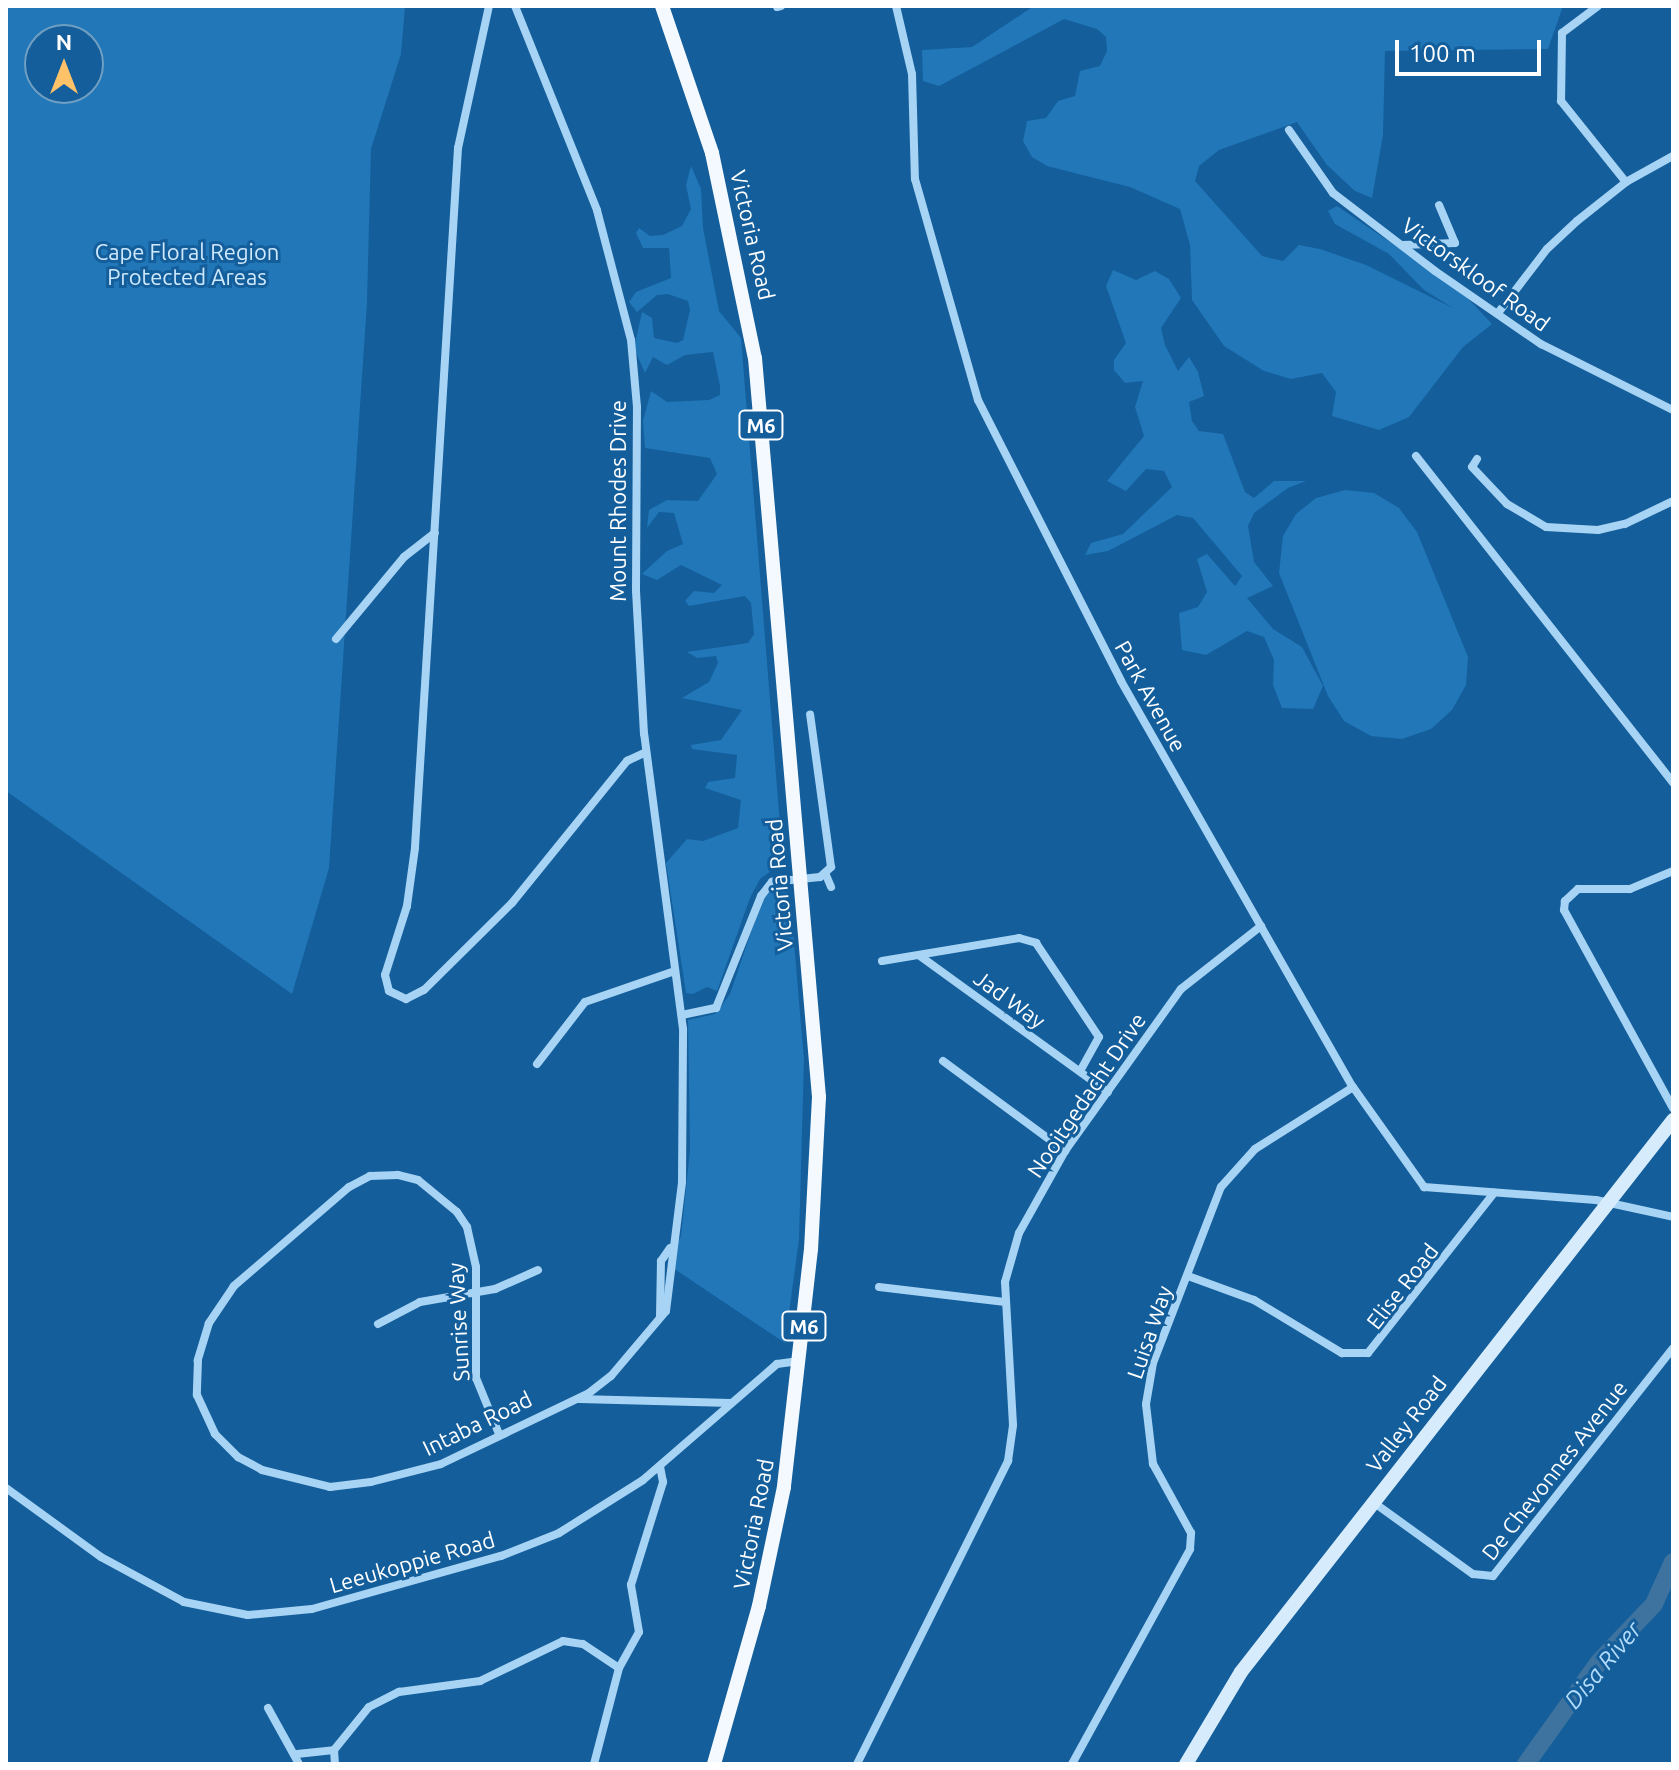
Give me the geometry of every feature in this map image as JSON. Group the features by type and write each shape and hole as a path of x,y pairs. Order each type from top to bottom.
{"main road":[{"name":"Victoria Road","path":"662,6 712,153 744,287 755,358 819,1097 801,1361 775,1538 714,1764"}],"street":[{"path":"489,6 458,148 415,848 407,906 385,981 398,997 415,997 424,990 512,903 627,761 646,752"},
{"name":"Mount Rhodes Drive","path":"515,6 597,210 631,340 646,752 682,1015 683,1169 671,1247"},
{"name":"Park Avenue","path":"896,6 912,74 915,179 978,400 1114,668 1353,1087 1421,1185 1608,1203"},
{"path":"1598,6 1562,33 1561,101 1626,182"},
{"name":"Victorskloof Road","path":"1289,130 1333,193 1402,245 1549,348 1673,410"},
{"path":"1498,313 1547,249 1626,182 1673,156"},
{"path":"1402,245 1455,243 1439,205"},
{"path":"1416,456 1673,783"},
{"path":"1477,459 1472,467 1517,514 1546,527 1598,530 1625,524 1673,501"},
{"path":"336,639 404,557 435,533"},
{"path":"810,714 821,820 831,854 826,875 831,887"},
{"path":"1673,871 1630,889 1578,889 1569,895 1564,910 1673,1108"},
{"path":"682,1015 716,1008 765,889 776,881 826,875"},
{"name":"Nooitgedacht Drive","path":"857,1764 1008,1461 1013,1425 1005,1302 1010,1253 1065,1151 1192,976 1261,926"},
{"name":"Jad Way","path":"882,961 1019,938 1036,943 1099,1037 1080,1071"},
{"name":"Jad Way","path":"920,956 1108,1092"},
{"path":"537,1064 585,1002 675,971"},
{"path":"943,1061 1065,1151"},
{"name":"Luisa Way","path":"1072,1764 1190,1549 1191,1533 1153,1464 1146,1404 1153,1363 1221,1187 1239,1162 1353,1087"},
{"name":"Valley Road","path":"1186,1764 1241,1672 1673,1120"},
{"name":"Sunrise Way","path":"293,1236 349,1187 370,1176 418,1180 457,1212 467,1227 477,1293 476,1378 499,1434"},
{"name":"Elise Road","path":"1188,1276 1271,1309 1342,1353 1368,1353 1494,1193"},
{"path":"1608,1203 1673,1217"},
{"name":"Intaba Road","path":"293,1236 234,1286 209,1323 198,1360 197,1395 204,1417 238,1457 291,1481 330,1487 411,1474 578,1399 611,1376 660,1317 661,1261 671,1247"},
{"path":"378,1324 420,1302 477,1293 538,1270"},
{"path":"879,1287 1005,1302"},
{"name":"De Chevonnes Avenue","path":"1373,1502 1473,1574 1493,1576 1673,1348"},
{"name":"Leeukoppie Road","path":"6,1488 101,1557 175,1598 270,1615 333,1604 526,1547 607,1506 660,1466 777,1364 801,1361"},
{"name":"Intaba Road","path":"578,1399 731,1403"},
{"path":"594,1764 619,1668 639,1632 631,1585 662,1486 660,1466"},
{"path":"268,1708 298,1759 334,1750 383,1698 417,1687 480,1681 554,1644 583,1644 619,1668"},
{"path":"334,1750 335,1764"}],"green space":[{"name":"Cape Floral Region Protected Areas","path":"6,6 405,6 401,54 371,149 367,302 329,868 292,994 6,791"},
{"path":"1034,6 1563,6 1548,49 1385,51 1383,135 1372,198 1355,191 1327,165 1297,122 1219,150 1199,166 1195,181 1262,256 1283,261 1299,245 1320,249 1366,265 1453,308 1424,290 1389,254 1335,224 1328,211 1337,206 1459,289 1492,324 1463,347 1409,417 1379,430 1332,416 1336,392 1322,373 1291,379 1264,371 1224,346 1192,300 1190,245 1180,209 1130,187 1047,166 1032,157 1023,141 1027,121 1046,118 1058,101 1075,96 1080,71 1100,66 1107,51 1106,37 1097,29 1064,19 939,86 923,81 922,50 972,47"},
{"path":"691,166 701,189 703,228 719,311 741,338 783,862 760,879 750,898 717,991 707,987 693,994 686,993 666,863 687,839 703,841 738,828 741,800 705,788 708,782 735,778 737,755 692,749 691,745 721,740 742,710 682,698 709,682 718,663 716,656 697,658 687,652 748,643 754,634 751,603 745,596 689,606 685,601 694,591 714,593 722,585 681,565 657,580 642,574 667,551 683,544 674,513 659,512 647,528 649,510 667,500 698,501 717,474 710,458 645,448 643,421 651,391 667,402 709,400 720,395 720,386 713,352 685,355 667,365 653,357 645,373 634,348 642,312 652,318 654,338 677,343 683,340 690,310 688,301 668,294 657,295 637,312 629,302 636,292 671,278 669,248 643,248 636,233 639,228 650,236 663,235 682,226 691,209 686,185"},
{"path":"1113,270 1136,280 1155,271 1169,279 1181,298 1161,328 1165,345 1178,371 1189,357 1198,372 1204,396 1189,402 1192,421 1199,431 1223,434 1245,492 1254,498 1274,481 1306,481 1288,488 1254,513 1248,526 1254,562 1273,586 1247,598 1273,629 1302,647 1323,686 1313,709 1282,708 1273,685 1274,660 1264,637 1247,631 1206,655 1182,650 1179,613 1198,607 1207,592 1197,559 1207,554 1235,586 1242,576 1193,518 1177,515 1108,551 1085,555 1091,543 1123,534 1172,487 1164,471 1146,469 1126,491 1107,481 1144,436 1135,407 1143,381 1125,383 1114,370 1114,360 1126,343 1106,286"},
{"path":"1345,490 1374,493 1399,508 1417,532 1468,657 1466,685 1452,710 1431,729 1402,739 1371,736 1344,721 1328,696 1279,573 1283,536 1296,514 1316,498"},
{"path":"785,886 790,895 804,1060 799,1239 785,1343 667,1264 681,1236 690,1150 688,1020 715,1014 730,994 762,900 772,887"}],"waterway":[{"name":"Disa River","path":"1526,1764 1599,1662 1654,1604 1673,1562"}]}
